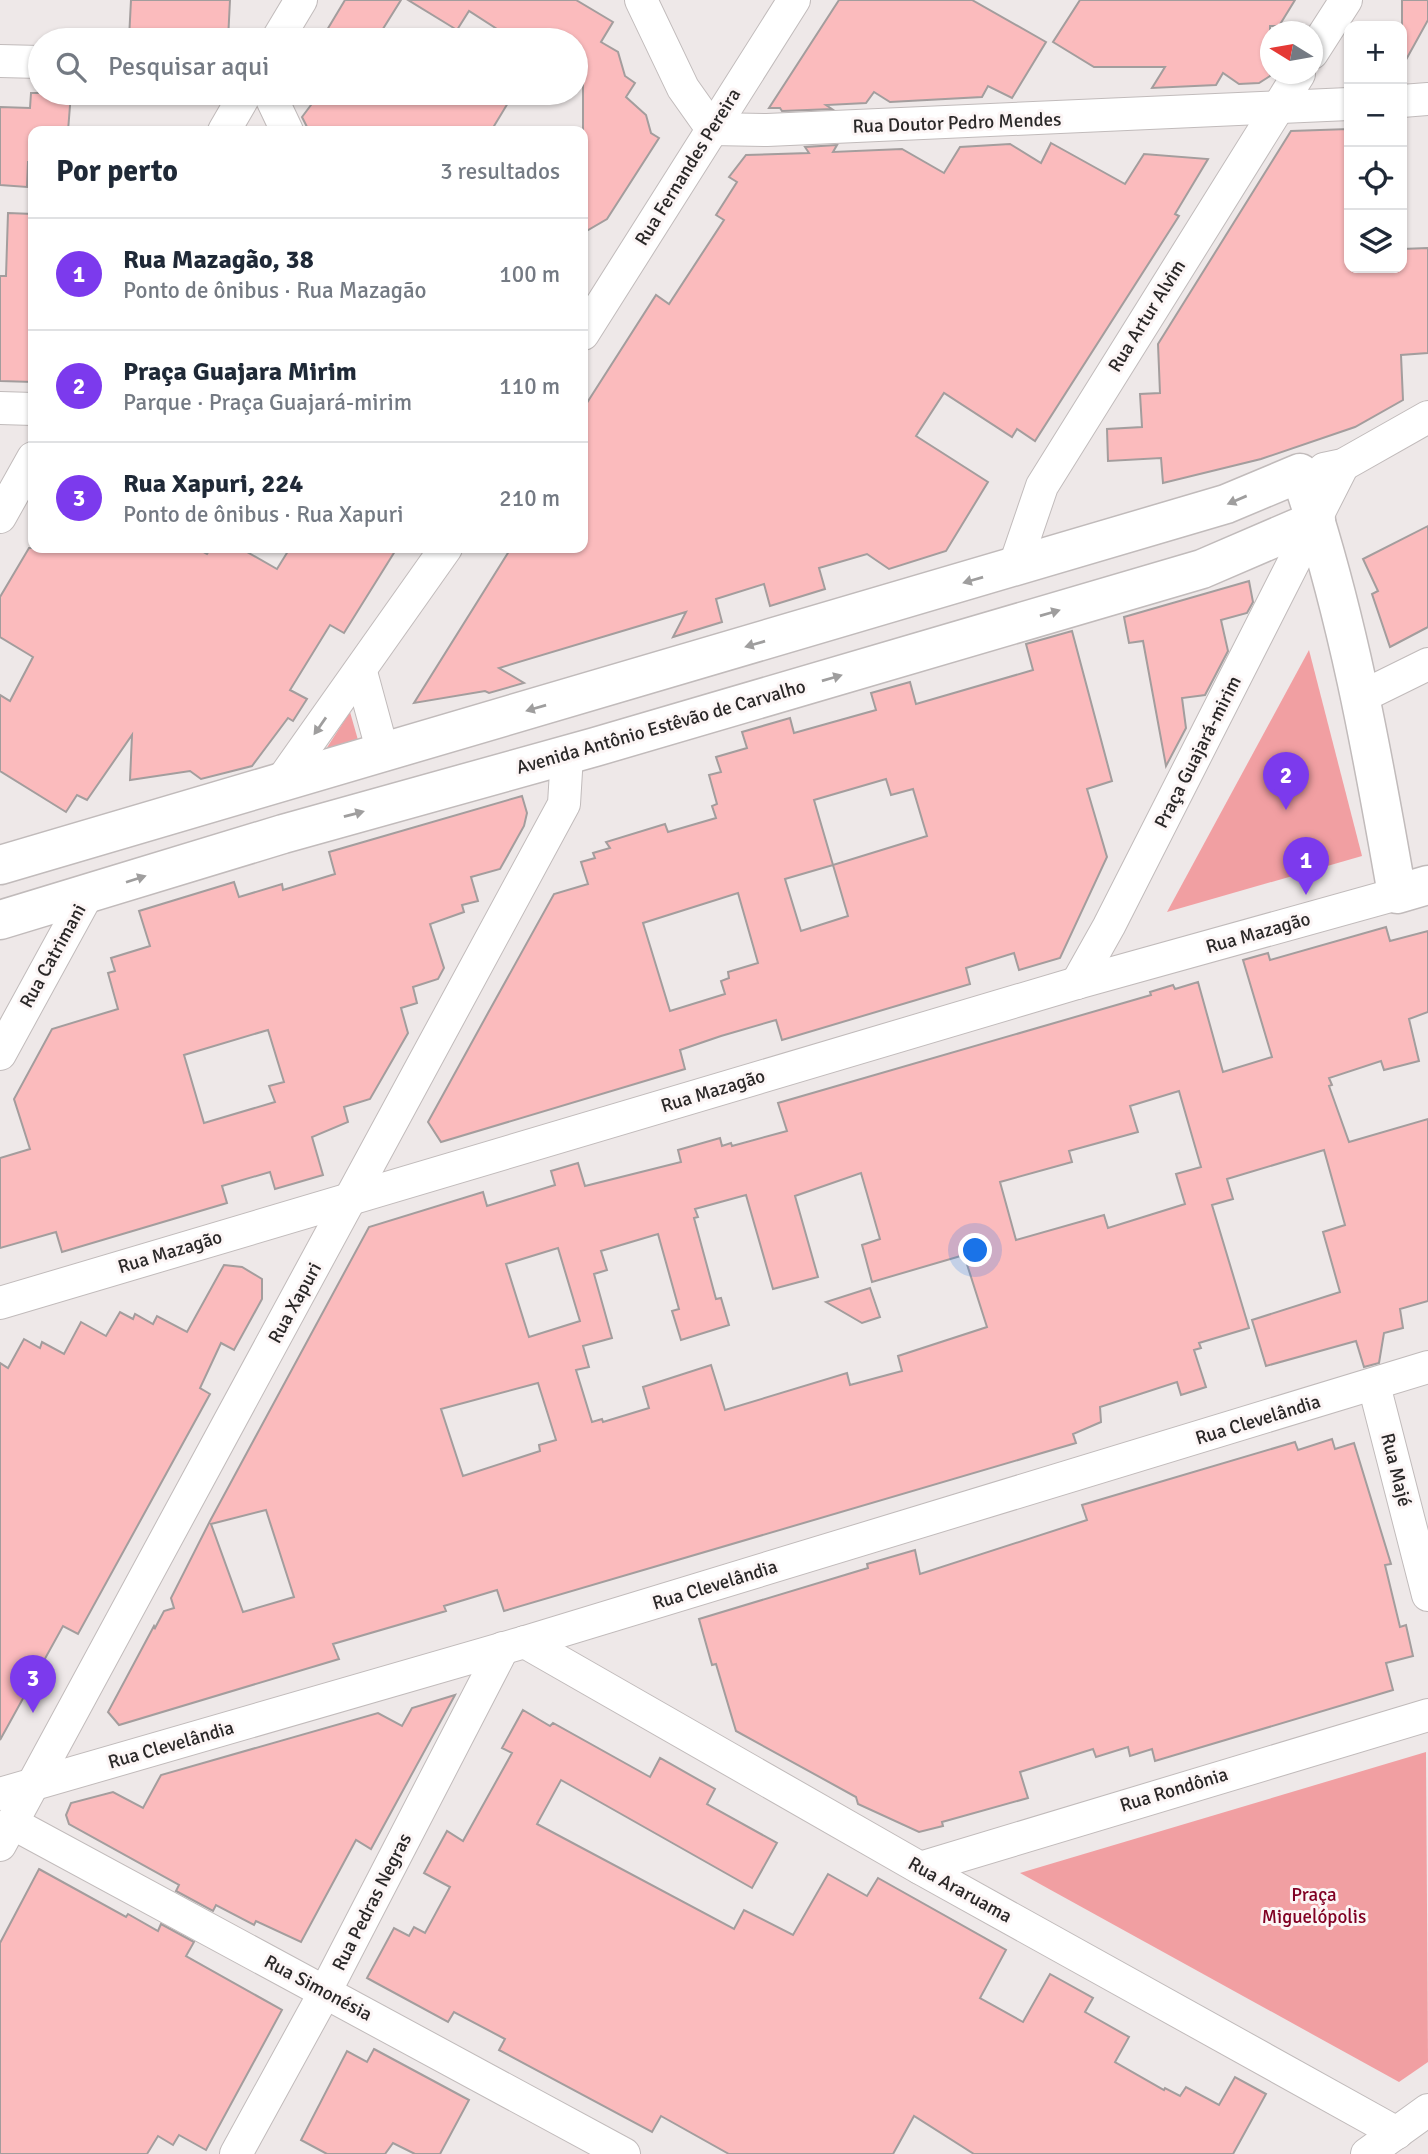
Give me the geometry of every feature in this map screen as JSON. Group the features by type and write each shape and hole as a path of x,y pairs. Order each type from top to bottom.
{"street":[{"path":"284,28 301,0"},
{"path":"641,0 683,88 712,129"},
{"name":"Rua Fernandes Pereira","path":"588,326 794,0"},
{"path":"1323,36 1346,0"},
{"path":"0,61 28,62"},
{"name":"Rua Artur Alvim","path":"1014,568 1042,486 1293,84"},
{"path":"1407,101 1428,99"},
{"name":"Rua Doutor Pedro Mendes","path":"712,129 767,130 1344,104"},
{"path":"227,126 239,105"},
{"path":"275,105 285,126"},
{"path":"0,408 28,410"},
{"path":"0,865 1226,504 1300,473 1343,465 1428,417"},
{"name":"Praça Guajará-mirim","path":"1077,983 1109,926 1343,465"},
{"path":"0,517 28,467"},
{"path":"1300,473 1316,520 1412,889"},
{"name":"Avenida Antônio Estêvão de Carvalho","path":"0,920 283,834 567,755 1202,569 1316,520"},
{"path":"283,834 272,830 262,818 261,803 361,672 443,553"},
{"path":"1363,696 1428,664"},
{"path":"361,672 383,753"},
{"name":"Rua Xapuri","path":"6,1834 564,804 567,755"},
{"path":"194,806 212,814 220,828 215,846 201,858"},
{"name":"Rua Mazagão","path":"0,1303 1077,983 1412,889"},
{"name":"Rua Catrimani","path":"0,1054 87,895"},
{"name":"Rua Clevelândia","path":"0,1794 514,1645 1428,1367"},
{"name":"Rua Majé","path":"1374,1385 1428,1595"},
{"name":"Rua Araruama","path":"514,1645 1397,2133"},
{"name":"Rua Pedras Negras","path":"236,2154 514,1645"},
{"name":"Rua Rondônia","path":"920,1868 1428,1715"},
{"name":"Rua Simonésia","path":"6,1834 325,1992 624,2154"},
{"path":"1367,2154 1428,2110"}],"green space":[{"path":"1309,650 1362,856 1167,912"},
{"path":"350,712 358,740 326,749"},
{"name":"Praça Miguelópolis","path":"1426,1752 1428,2062 1399,2082 1020,1873"}],"building":[{"path":"131,0 230,0 229,28 130,28"},
{"path":"345,0 401,0 384,28 328,28"},
{"path":"408,0 576,0 613,22 601,42 618,52 625,76 635,83 626,97 646,115 651,133 659,138 607,219 588,230 588,126 583,126 583,105 588,105 588,28 495,28 469,11 458,28 454,28"},
{"path":"839,0 972,0 1046,42 1012,98 988,86 982,97 890,102 874,92 866,103 826,105 832,109 782,111 780,108 769,108"},
{"path":"1080,0 1295,0 1282,21 1260,21 1259,83 1239,84 1223,73 1216,85 1152,88 1165,67 1094,67 1053,42"},
{"path":"1402,0 1428,0 1428,20 1407,58 1407,21 1402,21"},
{"path":"30,105 70,105 68,126 28,126 27,187 0,185 0,107 30,108"},
{"path":"311,105 507,105 494,126 306,126 302,117"},
{"path":"1344,129 1344,273 1407,273 1407,249 1428,248 1428,353 1401,355 1403,400 1355,427 1261,459 1163,483 1161,458 1108,461 1107,429 1142,427 1140,394 1160,393 1158,344 1291,131"},
{"path":"1051,143 1125,184 1144,154 1208,159 1175,214 1179,216 1035,441 1017,429 1012,437 944,393 916,436 988,482 946,551 889,569 867,554 819,568 825,589 770,606 764,584 716,599 722,622 673,637 686,612 499,668 524,683 489,693 485,691 414,703 508,553 588,553 588,401 656,295 669,304 724,220 716,215 737,182 729,177 746,155 809,153 805,147 837,145 833,152 902,149 944,173 960,147 1010,144 1041,163"},
{"path":"8,213 28,214 28,382 0,381 0,276 6,276"},
{"path":"1428,526 1428,627 1390,647 1372,594 1378,591 1363,559"},
{"path":"28,550 28,553 249,553 277,569 287,553 394,553 344,633 330,625 290,690 307,699 293,721 288,718 252,766 201,779 190,771 130,780 132,735 87,800 77,795 66,812 0,771 0,695 10,701 33,657 0,637 0,597"},
{"path":"1249,581 1253,602 1247,613 1221,620 1228,651 1205,695 1182,698 1186,728 1166,766 1143,641 1129,643 1124,617"},
{"path":"1072,631 1112,781 1087,789 1107,857 1060,958 1019,970 1014,953 966,968 970,984 782,1040 776,1020 721,1036 680,1050 685,1069 441,1142 428,1122 554,894 588,884 581,862 595,858 593,853 610,848 606,842 665,824 668,832 716,818 712,806 717,804 709,775 721,772 716,757 747,748 742,732 790,718 794,733 876,710 871,693 910,682 916,704 1033,670 1026,644","holes":["886,779 891,795 913,789 927,836 833,865 814,800","833,865 848,916 801,931 785,879","738,893 758,963 728,972 729,978 721,981 725,994 670,1011 643,923"]},
{"path":"522,796 527,813 524,826 500,869 471,877 478,901 462,905 464,912 430,924 444,968 438,979 413,987 417,1003 401,1008 408,1033 370,1099 344,1107 348,1122 312,1137 323,1175 275,1189 270,1172 222,1186 227,1203 62,1252 56,1232 0,1248 0,1158 30,1149 14,1099 52,1029 118,1009 108,973 115,971 111,958 150,946 139,911 234,882 239,897 282,884 283,890 335,874 329,852","holes":["268,1030 284,1082 269,1086 275,1102 204,1123 184,1055"]},
{"path":"1386,927 1390,941 1428,931 1428,1012 1409,1019 1419,1061 1384,1070 1381,1061 1329,1078 1332,1085 1329,1086 1349,1142 1428,1119 1428,1301 1400,1309 1403,1328 1384,1333 1379,1363 1364,1367 1356,1341 1266,1366 1252,1320 1340,1292 1323,1232 1345,1225 1324,1150 1227,1179 1233,1199 1212,1205 1249,1328 1199,1343 1201,1348 1194,1350 1206,1387 1181,1395 1177,1382 1100,1407 1101,1422 1073,1434 1076,1443 504,1611 497,1590 444,1606 446,1611 333,1644 339,1659 119,1725 108,1712 154,1626 155,1628 164,1611 174,1608 171,1598 210,1521 369,1227 483,1192 487,1206 555,1185 551,1171 578,1163 585,1186 681,1162 678,1150 720,1138 722,1146 731,1143 732,1146 787,1131 778,1103 1151,995 1150,992 1173,985 1175,989 1198,982 1223,1072 1272,1057 1243,960 1268,953 1270,960","holes":["1179,1091 1201,1167 1176,1174 1185,1204 1108,1228 1104,1215 1016,1240 1000,1182 1072,1162 1069,1151 1138,1132 1130,1106","861,1173 880,1239 862,1245 872,1282 964,1255 987,1327 898,1356 902,1371 850,1385 847,1373 725,1410 711,1365 643,1387 649,1408 603,1422 602,1419 592,1422 576,1370 589,1367 583,1346 612,1338 594,1274 607,1270 601,1251 658,1234 679,1309 672,1311 681,1340 729,1325 721,1298 716,1299 694,1218 698,1217 695,1209 746,1195 773,1289 818,1277 795,1196","558,1248 580,1321 529,1337 506,1264","538,1383 556,1440 539,1445 540,1451 463,1476 441,1409","266,1510 294,1597 243,1612 211,1524"]},
{"path":"224,1265 242,1267 262,1279 262,1299 234,1350 221,1343 200,1388 210,1394 78,1634 63,1626 0,1740 0,1363 8,1368 24,1339 40,1348 42,1342 64,1354 81,1322 106,1336 120,1312 133,1319 135,1314 153,1324 157,1316 187,1332"},
{"path":"870,1288 880,1317 862,1323 826,1302"},
{"path":"1332,1439 1335,1449 1354,1443 1391,1564 1385,1565 1400,1627 1406,1625 1413,1656 1386,1663 1393,1690 1155,1761 1152,1749 1130,1756 1128,1747 1096,1757 1093,1749 1020,1772 1028,1798 942,1822 943,1826 919,1832 858,1804 856,1797 736,1731 699,1619 868,1568 867,1564 915,1550 920,1574 1087,1520 1082,1505 1295,1442 1298,1450"},
{"path":"455,1695 371,1849 356,1840 301,1942 256,1921 254,1925 216,1905 213,1911 176,1891 179,1885 69,1824 66,1815 71,1803 113,1792 143,1808 161,1775 378,1713 402,1726 412,1708"},
{"path":"523,1710 550,1726 553,1723 650,1777 660,1758 715,1789 707,1804 777,1843 752,1888 561,1780 537,1824 734,1929 744,1910 793,1935 828,1874 867,1896 878,1878 1006,1950 980,1998 1023,2022 1050,1974 1093,1998 1085,2012 1129,2037 1115,2062 1164,2090 1165,2088 1180,2096 1186,2087 1219,2105 1235,2077 1266,2094 1233,2154 974,2154 914,2116 893,2154 729,2154 661,2116 652,2132 499,2050 505,2039 454,2012 448,2022 367,1978 394,1928 409,1936 414,1927 425,1933 450,1887 424,1873 447,1831 463,1841 512,1753 502,1748"},
{"path":"39,1869 126,1917 128,1914 158,1931 161,1924 194,1942 186,1956 282,2010 206,2150 179,2135 173,2145 158,2136 147,2154 0,2154 0,1943"},
{"path":"374,2049 469,2100 440,2154 415,2154 393,2143 385,2154 327,2154 301,2140 347,2051 367,2062"}],"place":[{"name":"Praça Guajara Mirim","path":"1286,810"},
{"name":"Rua Mazagão, 38","path":"1306,895"},
{"name":"Rua Xapuri, 224","path":"33,1713"}]}
